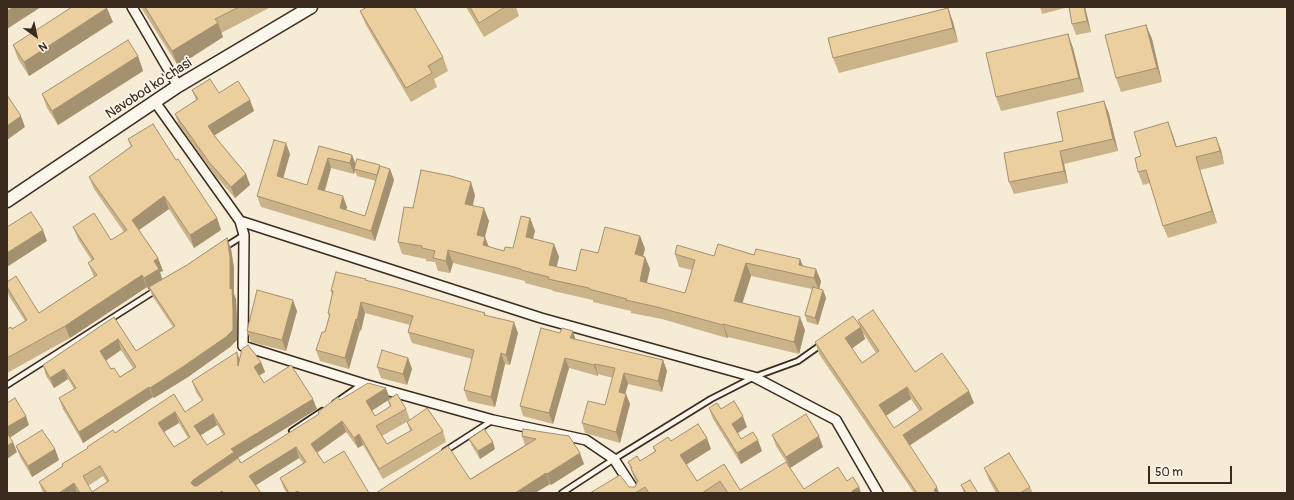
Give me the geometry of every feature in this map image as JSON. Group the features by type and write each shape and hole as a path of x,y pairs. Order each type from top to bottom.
{"street":[{"path":"132,7 178,86"},
{"name":"Navobod ko'chasi","path":"7,201 178,86 311,7"},
{"path":"155,102 240,221 244,235 244,346 364,384 493,420 586,440 614,459 636,493"},
{"path":"240,221 541,318 754,377 836,420 878,493"}],"lane":[{"path":"217,252 244,235"},
{"path":"7,385 164,285"},
{"path":"562,493 711,399 754,377 798,361 824,343"},
{"path":"331,405 364,384"},
{"path":"284,436 324,410"},
{"path":"440,454 493,420"}],"building":[{"path":"7,7 14,7 7,11"},
{"path":"72,7 107,8 24,62 13,45"},
{"path":"145,7 239,7 215,19 218,23 172,51"},
{"path":"367,7 414,7 443,57 428,66 432,73 406,88 360,11"},
{"path":"470,7 505,7 479,23"},
{"path":"1069,7 1084,7 1087,21 1072,24"},
{"path":"948,8 953,28 833,58 828,38"},
{"path":"1146,25 1157,68 1116,78 1105,35"},
{"path":"1068,34 1079,78 996,97 986,53"},
{"path":"128,40 138,56 52,111 42,94"},
{"path":"210,79 219,93 238,81 250,100 208,126 246,174 231,187 209,162 175,114 198,99 192,90"},
{"path":"7,95 21,116 7,126"},
{"path":"1104,101 1113,139 1060,151 1064,171 1009,182 1004,153 1063,141 1057,112"},
{"path":"1168,122 1176,147 1216,137 1220,151 1196,157 1212,211 1163,226 1146,170 1138,172 1135,158 1141,156 1134,132"},
{"path":"153,124 176,160 178,159 217,218 190,235 164,196 132,220 158,258 154,261 159,269 144,278 142,275 65,326 7,358 7,329 11,327 12,329 27,320 7,287 7,282 16,276 39,313 97,275 88,263 94,259 73,227 94,213 111,240 127,230 89,177 132,146 128,139"},
{"path":"274,140 286,143 277,176 307,185 319,146 352,155 350,163 328,158 318,189 343,196 340,208 365,216 380,166 390,169 371,231 257,196"},
{"path":"357,159 380,165 377,175 354,169"},
{"path":"421,170 471,182 465,204 484,208 477,235 485,237 483,245 504,251 505,247 513,248 521,216 530,218 526,237 554,244 549,265 576,271 581,249 598,253 605,227 640,236 635,254 645,257 640,281 685,293 695,260 675,254 677,245 714,256 718,244 754,255 756,249 800,259 799,265 816,269 814,278 746,263 734,301 800,317 794,342 626,300 627,299 589,288 548,279 549,277 448,250 446,261 433,258 435,251 422,248 422,246 398,242 404,207 413,208"},
{"path":"31,212 43,230 7,253 7,227"},
{"path":"227,238 230,257 230,289 232,288 233,330 226,337 184,366 79,432 59,398 76,388 64,369 50,378 43,365 114,317 136,351 175,326 149,287 187,265","holes":["118,339 136,367 120,377 114,368 111,369 100,351"]},
{"path":"336,272 366,279 365,280 485,313 484,315 514,322 506,355 501,353 491,397 464,390 474,350 408,332 413,316 361,302 345,358 316,350 322,332 325,332 330,314 328,313 333,291 331,291"},
{"path":"813,287 823,290 815,318 805,315"},
{"path":"257,290 293,300 282,340 247,331"},
{"path":"873,310 915,372 942,353 969,391 903,435 937,487 934,490 936,493 917,493 815,342 853,316 861,327 845,338 862,363 879,351 858,320","holes":["907,387 922,409 894,428 879,405"]},
{"path":"541,328 560,333 562,328 573,331 570,338 663,360 658,381 624,373 619,392 626,394 616,432 582,423 588,401 605,405 615,368 565,358 549,413 520,406"},
{"path":"248,345 261,362 254,367 264,383 291,365 313,399 231,449 234,452 193,480 191,483 194,486 197,486 238,458 241,463 319,414 318,412 338,397 340,400 368,383 386,388 366,401 375,416 391,406 388,400 397,394 406,409 376,426 387,444 412,430 407,422 427,408 443,431 379,469 359,434 354,438 342,421 311,444 324,463 344,451 369,493 299,493 298,491 289,493 280,478 306,462 296,447 249,476 261,493 224,493 222,491 219,493 80,493 74,483 59,493 47,493 39,482 63,466 62,464 113,430 115,433 174,394 185,412 203,400 192,381 237,352 238,366 242,349","holes":["175,412 190,437 174,447 158,423","213,414 225,434 207,445 194,426","100,466 109,481 92,492 83,476"]},
{"path":"382,350 408,358 403,374 377,367"},
{"path":"15,398 26,416 7,427 7,403"},
{"path":"734,401 743,416 732,424 741,439 753,432 758,440 737,453 709,408 717,403 721,409"},
{"path":"806,414 819,436 786,457 772,435"},
{"path":"698,424 707,438 680,455 697,481 724,464 740,490 786,462 804,489 838,467 847,481 853,477 859,487 852,491 853,493 728,493 720,481 702,493 649,493 645,487 635,493 590,493 620,475 629,487 635,487 638,481 628,462 637,456 640,461 656,451 653,447 668,437 671,441"},
{"path":"484,429 493,442 478,451 469,439"},
{"path":"523,429 569,436 580,453 515,493 376,493 448,446 471,479 536,439 522,436"},
{"path":"42,430 55,449 28,466 16,446"},
{"path":"7,433 13,442 7,446"},
{"path":"1009,453 1030,487 1020,493 997,493 999,492 984,468"},
{"path":"970,480 978,493 966,493 961,485"}]}
